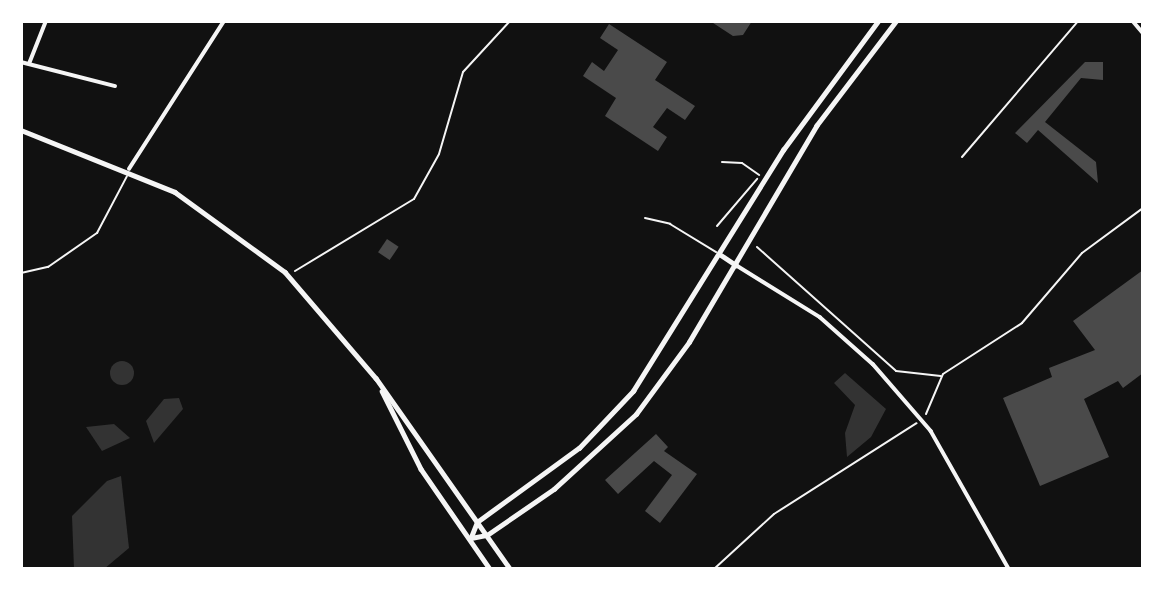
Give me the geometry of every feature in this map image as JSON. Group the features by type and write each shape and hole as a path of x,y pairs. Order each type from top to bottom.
{"street":[{"path":"29,64 46,21"},
{"path":"129,169 224,21"},
{"path":"471,538 477,522 606,422 668,343 783,150 878,21"},
{"path":"471,538 487,535 611,441 689,342 816,126 896,21"},
{"path":"1133,21 1143,33"},
{"path":"21,62 115,86"},
{"path":"21,130 129,169 202,207 269,257 308,294 376,378 510,569"},
{"path":"721,255 848,339 921,419 974,497 1009,569"},
{"path":"376,378 407,445 490,569"}],"lane":[{"path":"962,158 1078,21"},
{"path":"21,273 48,267 97,233 129,169"},
{"path":"645,218 670,224 721,255"}],"path":[{"path":"295,271 414,199 439,154 463,72 510,21"},
{"path":"717,226 760,176 742,163 722,162"},
{"path":"757,247 896,371 920,378 943,374 1022,323 1082,253 1143,208"},
{"path":"714,569 785,506 921,419 943,374"}],"shaded area":[{"path":"122,361 133,368 134,373 127,384 122,385 111,378 110,373 117,362"},
{"path":"845,373 886,409 871,437 847,457 845,433 855,405 834,383"},
{"path":"179,398 183,409 154,443 146,421 164,399"},
{"path":"114,424 130,438 102,451 86,427"},
{"path":"121,476 129,548 104,569 74,569 72,516 107,481"}],"building":[{"path":"710,21 752,21 743,35 733,36"},
{"path":"609,24 667,62 655,80 695,106 685,120 667,108 653,127 667,137 658,151 605,116 616,98 583,76 592,62 604,71 618,50 600,38"},
{"path":"1085,62 1103,62 1103,80 1081,78 1045,122 1096,162 1098,183 1038,130 1027,143 1015,133"},
{"path":"387,239 399,247 390,260 378,252"},
{"path":"1143,270 1143,373 1123,388 1118,381 1084,399 1109,457 1040,486 1003,398 1052,377 1049,368 1095,350 1073,321"},
{"path":"656,434 668,447 664,451 697,474 660,523 645,511 672,475 654,461 618,494 605,480"}]}
